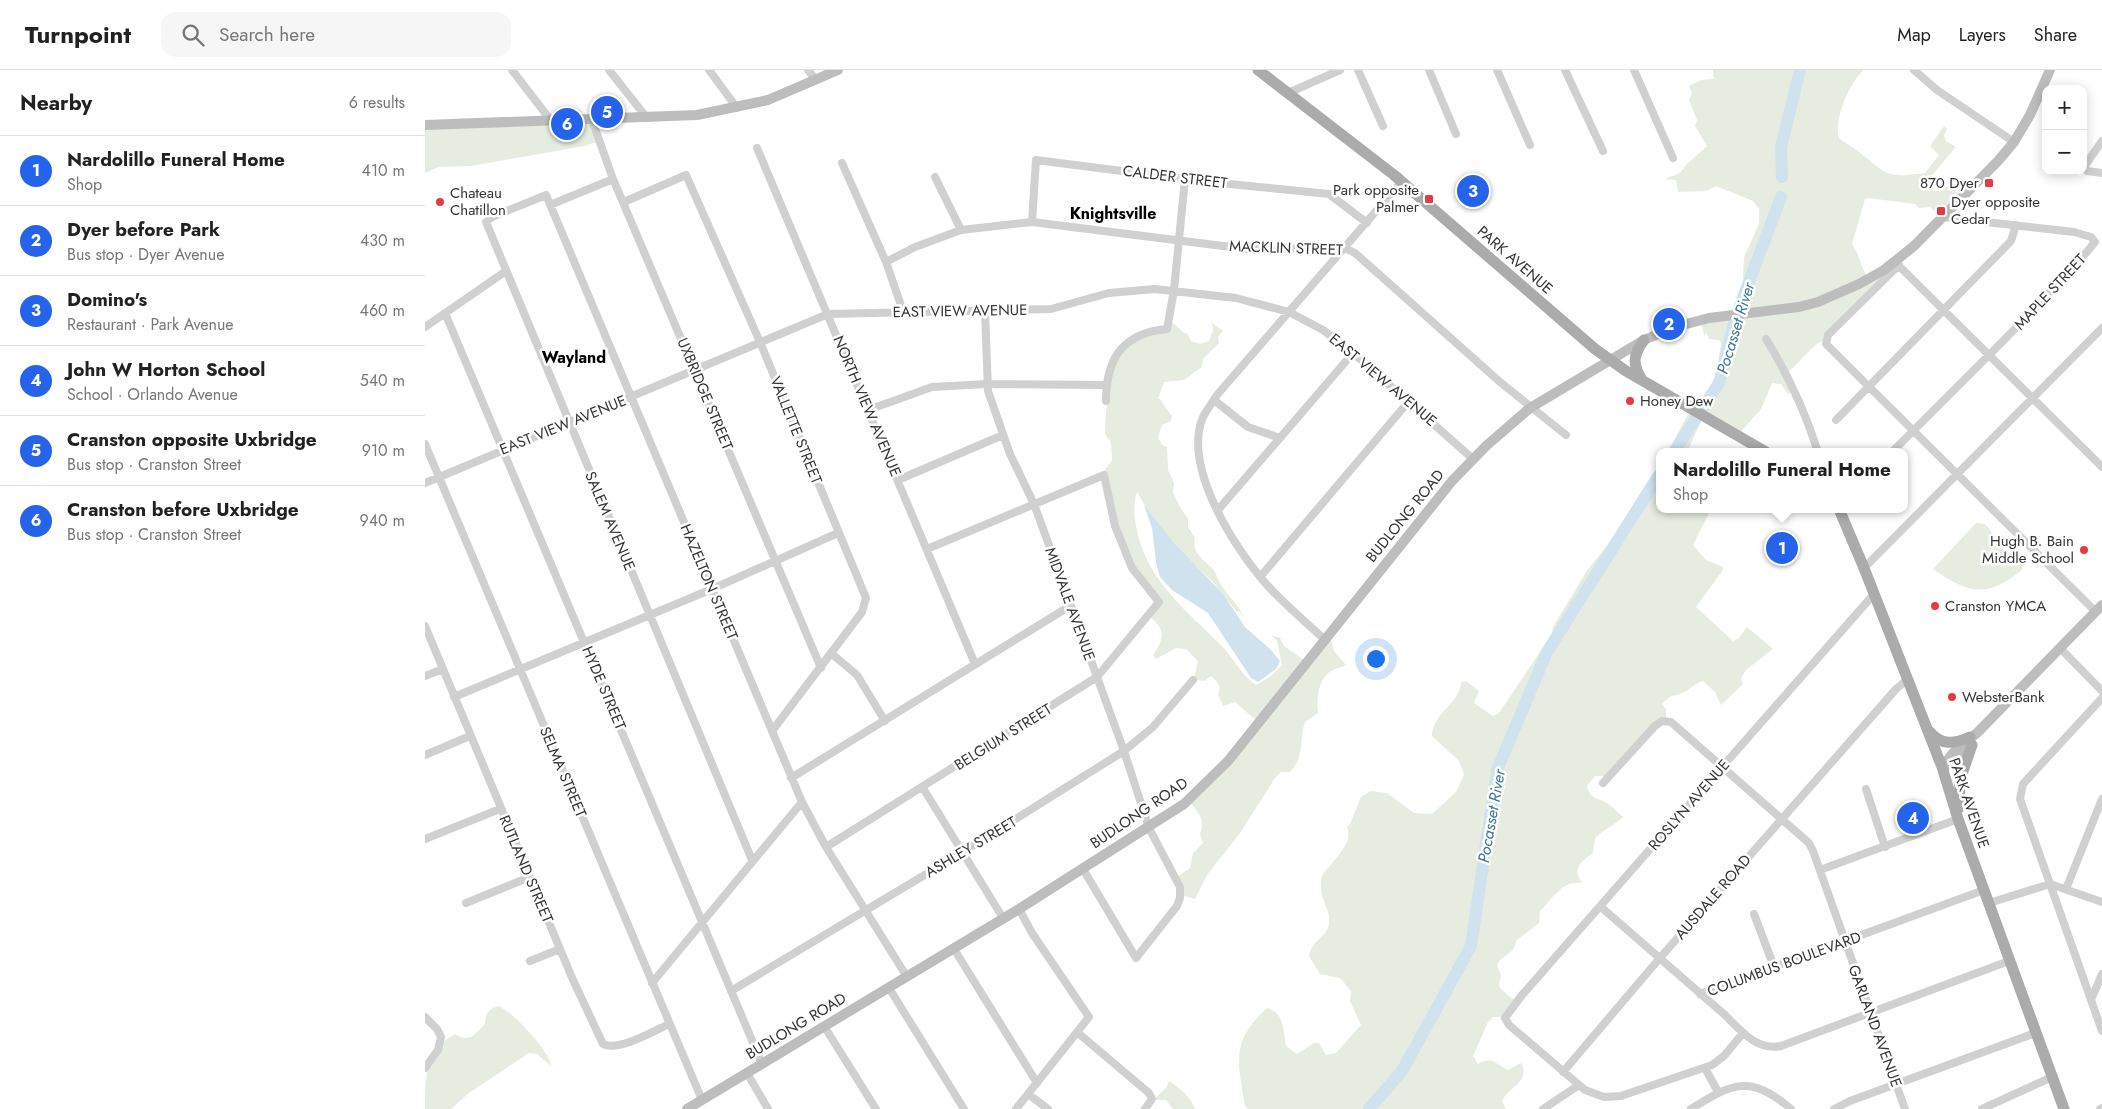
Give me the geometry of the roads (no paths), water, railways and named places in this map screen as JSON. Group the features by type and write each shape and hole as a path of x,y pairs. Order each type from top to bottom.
{"main road":[{"path":"425,125 552,122 697,115 768,100 838,70"},
{"name":"PARK AVENUE","path":"1258,70 1402,181 1609,360 1759,448"},
{"name":"BUDLONG ROAD","path":"687,1109 1019,909 1184,804 1220,770 1433,503 1473,458 1507,426 1530,408 1644,340 1675,327 1723,316 1761,313 1819,302 1897,264 1990,170 2014,142 2030,114 2049,70"},
{"path":"1642,380 1636,369 1634,359 1636,351 1644,340"},
{"name":"PARK AVENUE","path":"1841,513 1909,679 1942,767 1958,819 2064,1109"},
{"path":"1942,767 1973,738 2099,608"},
{"path":"1927,728 1934,737 1948,742 1953,743 1973,738"},
{"path":"1958,819 1960,780 1973,738"}],"street":[{"path":"512,70 552,122"},
{"path":"609,70 647,118"},
{"path":"709,70 737,108"},
{"path":"808,70 816,80"},
{"path":"1288,94 1339,70"},
{"path":"1358,70 1383,126"},
{"path":"1429,70 1456,134"},
{"path":"1497,70 1530,145"},
{"path":"1565,70 1603,151"},
{"path":"1634,70 1673,158"},
{"path":"1914,70 1937,90 2014,142"},
{"name":"UXBRIDGE STREET","path":"592,120 613,179 821,668"},
{"path":"2087,163 2102,141"},
{"name":"NORTH VIEW AVENUE","path":"757,148 975,664"},
{"name":"CALDER STREET","path":"1032,222 1036,160 1185,179 1329,194 1367,223"},
{"path":"842,163 886,262 903,311"},
{"path":"2087,171 2102,173"},
{"name":"VALLETTE STREET","path":"624,202 686,175 760,342 866,598 862,612 772,732"},
{"path":"935,177 961,230"},
{"path":"550,205 613,179"},
{"path":"1106,401 1106,385 1113,358 1125,344 1151,330 1167,329 1174,290 1185,179"},
{"path":"1325,640 1260,577 1249,563 1206,489 1198,449 1203,418 1214,400 1402,181"},
{"name":"SALEM AVENUE","path":"550,205 546,195 492,217 485,222 752,860"},
{"name":"HAZELTON STREET","path":"550,205 802,802 826,847 907,977"},
{"name":"MAPLE STREET","path":"1896,448 2076,265 2095,242 2091,237 2074,232 1942,217"},
{"name":"MACKLIN STREET","path":"886,262 915,247 961,230 1032,222 1247,249 1345,248 1355,252 1530,408 1566,435"},
{"path":"1836,420 1867,386 2011,241 2016,225"},
{"path":"2099,608 1957,475 1826,344 1826,339 1897,264 2102,467"},
{"path":"425,327 506,270"},
{"name":"EAST VIEW AVENUE","path":"425,483 828,314 1051,309 1109,293 1131,290 1174,290 1236,298 1289,312 1323,330 1353,353 1473,458"},
{"name":"MIDVALE AVENUE","path":"985,310 987,384 1003,435 1034,504 1124,751 1149,828 1181,892 1177,906 1136,958 1083,869"},
{"name":"HYDE STREET","path":"445,313 762,1064"},
{"path":"1864,568 2102,328"},
{"path":"1766,340 1789,376 1807,418 1817,448"},
{"path":"1218,510 1353,353"},
{"path":"868,410 916,391 932,387 987,384 1106,385"},
{"path":"1214,400 1248,427 1280,438"},
{"path":"1260,577 1409,401"},
{"path":"898,480 1003,435"},
{"name":"SELMA STREET","path":"425,444 701,1100"},
{"name":"BELGIUM STREET","path":"826,847 923,788 1097,677 1159,602 1132,568 1115,526 1104,475 1034,504"},
{"path":"927,550 1034,504"},
{"path":"454,697 776,562 838,534"},
{"name":"ROSLYN AVENUE","path":"1563,1072 1509,1025 1505,1018 1522,995 1874,594"},
{"path":"791,778 1071,606"},
{"name":"RUTLAND STREET","path":"425,626 500,809 603,1044 610,1048 620,1045 669,1024"},
{"path":"2059,648 2102,691"},
{"path":"832,654 857,675 885,721"},
{"path":"425,676 443,669"},
{"name":"AUSDALE ROAD","path":"1563,1072 1659,959 1896,689 1909,679"},
{"name":"ASHLEY STREET","path":"731,991 963,852 1124,751 1153,727 1193,680"},
{"path":"2102,698 2023,784 2021,799 2102,1031"},
{"name":"GARLAND AVENUE","path":"1603,782 1662,721 1671,722 1679,727 1809,843 1905,1109"},
{"path":"425,755 470,736"},
{"path":"923,788 1003,918"},
{"path":"1866,789 1885,847"},
{"path":"2065,890 2102,799"},
{"path":"652,983 802,802"},
{"path":"425,839 500,809"},
{"path":"1820,870 1958,819"},
{"path":"466,903 529,877"},
{"path":"1989,904 2050,884 2102,902"},
{"name":"COLUMBUS BOULEVARD","path":"1984,890 1700,994 1743,1033 1764,1047 1773,1047 1871,1013 2009,961"},
{"path":"1601,907 1700,994"},
{"path":"1016,1109 1089,1017 1032,933 1019,909"},
{"path":"1755,914 1774,967"},
{"path":"530,961 560,949"},
{"path":"953,949 1037,1083"},
{"path":"2091,1000 2102,974"},
{"path":"889,988 964,1109"},
{"path":"425,1017 437,1029 441,1037 441,1043 425,1068"},
{"path":"824,1026 876,1109"},
{"path":"1078,1033 1149,1092 1152,1100 1145,1109"},
{"path":"1563,1072 1594,1094 1612,1097 1705,1068 1724,1056 1743,1033"},
{"path":"1834,1109 1850,1101 2035,1033"},
{"path":"1705,1068 1718,1092"},
{"path":"747,1073 768,1109"},
{"path":"1982,1109 2052,1078"},
{"path":"1543,1109 1579,1085"},
{"path":"1691,1109 1731,1086 1744,1085 1759,1088 1773,1095 1791,1109"},
{"path":"1028,1094 1048,1109"}],"water":[{"path":"1144,505 1173,542 1223,594 1245,627 1270,649 1280,661 1277,668 1258,682 1251,678 1208,613 1172,590 1160,577 1156,562 1152,528"}],"waterway":[{"name":"Pocasset River","path":"1782,177 1781,147 1800,70"},
{"name":"Pocasset River","path":"1677,448 1719,383 1736,316 1781,197"},
{"name":"Pocasset River","path":"1369,1109 1402,1071 1471,946 1497,770 1547,652 1656,480"}],"place":[{"name":"Cranston opposite Uxbridge","path":"607,112"},
{"name":"Cranston before Uxbridge","path":"567,124"},
{"name":"870 Dyer","path":"1989,183"},
{"name":"Domino's","path":"1473,191"},
{"name":"Park opposite Palmer","path":"1429,199"},
{"name":"Chateau Chatillon","path":"440,202"},
{"name":"Dyer opposite Cedar","path":"1941,211"},
{"name":"Dyer before Park","path":"1669,324"},
{"name":"Honey Dew","path":"1630,401"},
{"name":"Nardolillo Funeral Home","path":"1782,548"},
{"name":"Hugh B. Bain Middle School","path":"2084,550"},
{"name":"Cranston YMCA","path":"1935,606"},
{"name":"WebsterBank","path":"1952,697"},
{"name":"John W Horton School","path":"1913,818"}],"district":[{"name":"Knightsville","path":"1113,213"},
{"name":"Wayland","path":"574,357"}]}
